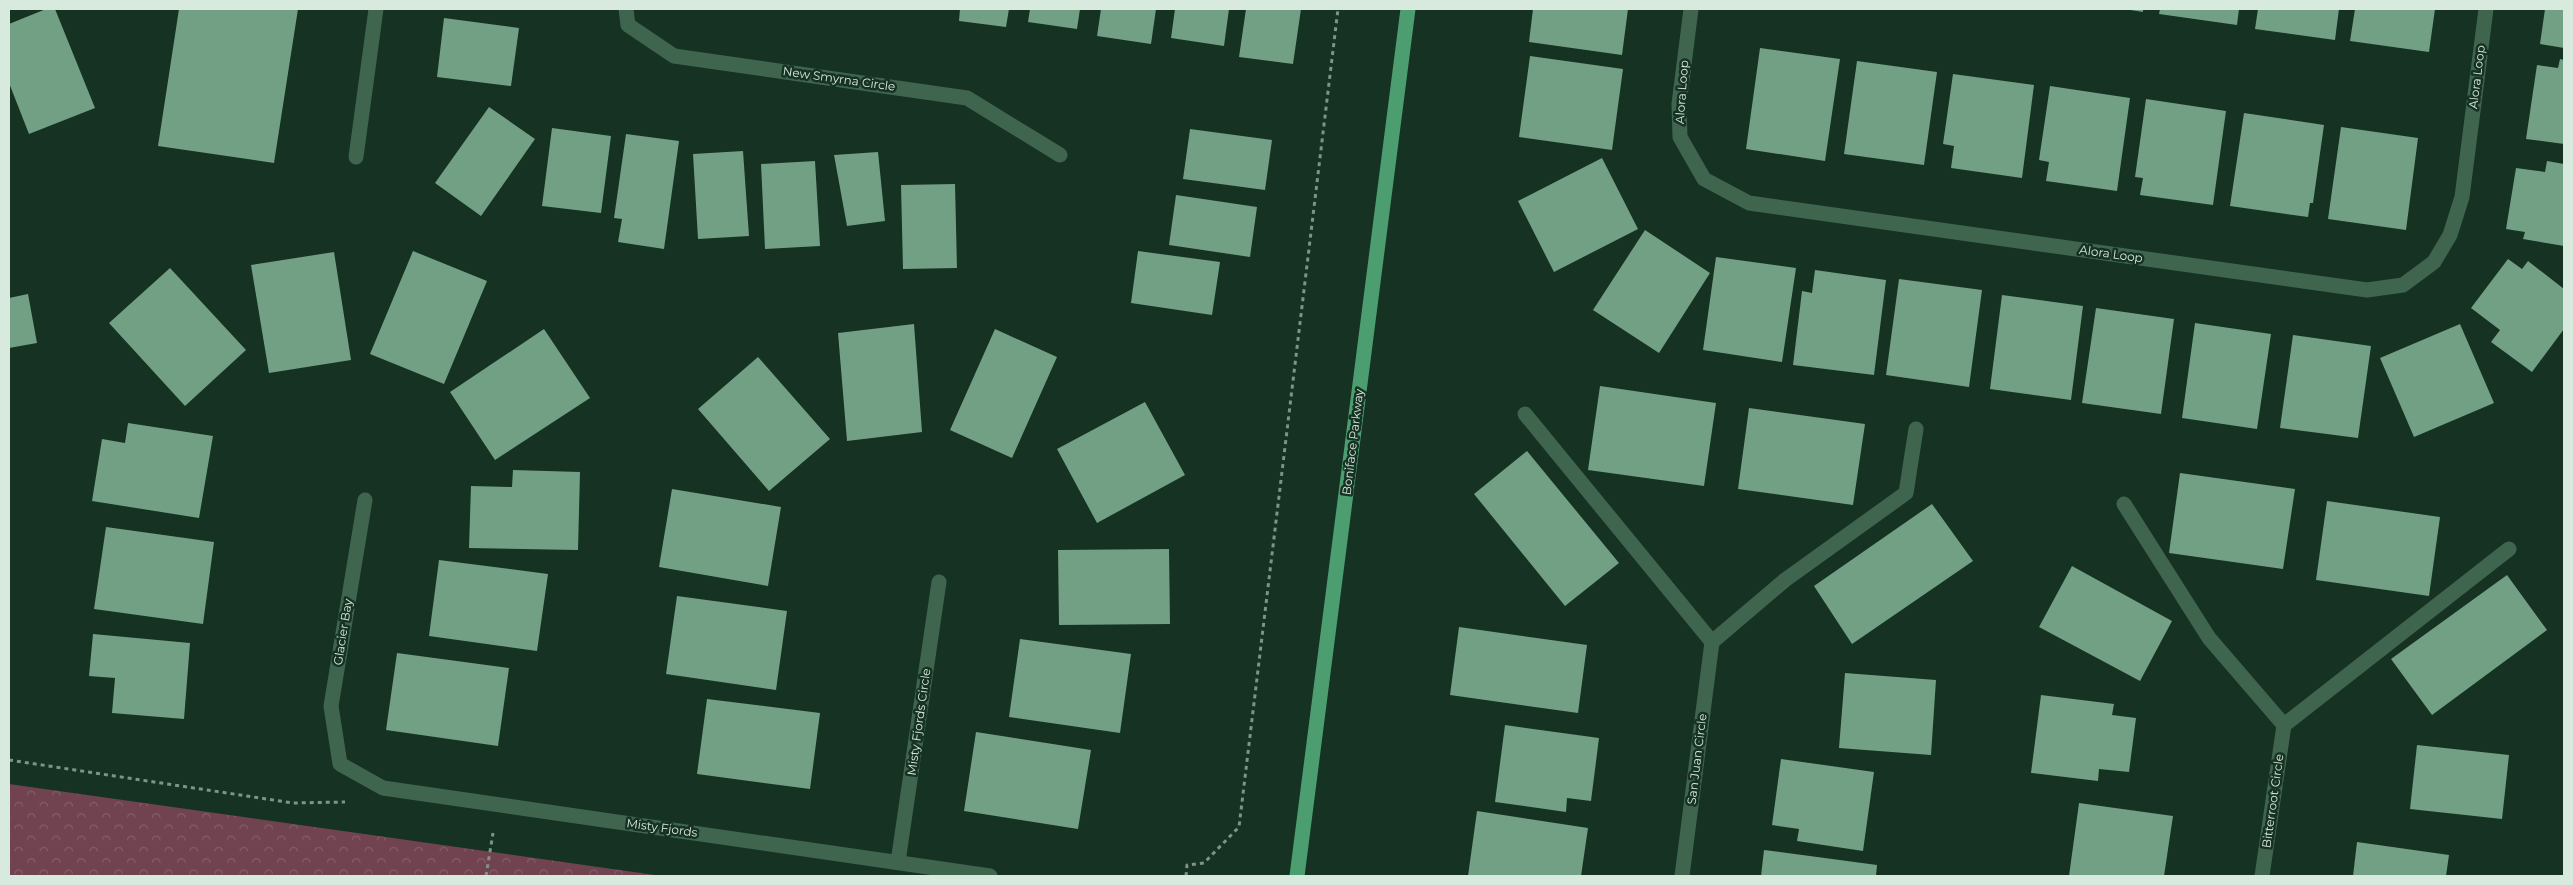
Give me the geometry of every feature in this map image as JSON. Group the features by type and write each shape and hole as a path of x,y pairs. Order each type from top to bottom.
{"main road":[{"name":"Boniface Parkway","path":"1297,876 1408,9"}],"street":[{"path":"356,157 376,9"},
{"name":"New Smyrna Circle","path":"626,9 628,25 674,56 967,98 1060,155"},
{"name":"Alora Loop","path":"1691,9 1679,104 1680,138 1704,179 1749,203 2367,290 2403,285 2434,262 2450,235 2462,196 2486,9"},
{"path":"1525,414 1712,642 1785,580 1906,493 1916,429"},
{"name":"Glacier Bay","path":"340,764 331,706 365,500"},
{"path":"2124,504 2209,638 2284,725 2509,549"},
{"name":"Misty Fjords Circle","path":"898,862 939,582"},
{"name":"San Juan Circle","path":"1682,876 1712,642"},
{"name":"Bitterroot Circle","path":"2262,876 2284,725"},
{"name":"Misty Fjords","path":"340,764 383,788 990,876"}],"path":[{"path":"1186,876 1187,865 1204,863 1239,827 1338,9"},
{"path":"9,760 293,803 344,802 383,788"},
{"path":"486,876 497,805"}],"green space":[{"path":"9,784 662,876 9,876"}],"building":[{"path":"46,9 55,9 95,108 29,134 9,83 9,24"},
{"path":"179,9 298,9 274,163 158,146"},
{"path":"960,9 1009,9 1006,27 959,21"},
{"path":"1030,9 1080,9 1077,29 1028,22"},
{"path":"1101,9 1156,9 1151,44 1097,36"},
{"path":"1175,9 1229,9 1224,46 1171,38"},
{"path":"1246,9 1301,9 1293,64 1239,57"},
{"path":"1533,9 1628,9 1622,55 1529,42"},
{"path":"2124,9 2143,9 2143,12"},
{"path":"2160,9 2239,9 2237,25 2159,14"},
{"path":"2258,9 2339,9 2335,40 2255,29"},
{"path":"2355,9 2435,9 2429,52 2350,41"},
{"path":"2545,9 2564,9 2564,48 2540,44"},
{"path":"444,18 519,28 511,86 437,77"},
{"path":"1760,48 1840,59 1825,161 1746,149"},
{"path":"1530,56 1623,69 1612,150 1519,137"},
{"path":"2560,59 2564,60 2564,144 2526,139 2537,65 2558,68"},
{"path":"1857,61 1937,72 1924,165 1844,154"},
{"path":"1953,74 2034,85 2022,178 1951,168 1954,146 1943,144"},
{"path":"2050,86 2130,98 2117,191 2046,181 2049,162 2039,160"},
{"path":"2146,99 2226,111 2213,205 2140,195 2143,178 2135,177"},
{"path":"489,107 535,139 481,216 435,183"},
{"path":"2244,113 2324,125 2313,203 2310,203 2308,217 2230,206"},
{"path":"2341,127 2418,138 2406,230 2328,219"},
{"path":"552,128 611,136 601,213 542,206"},
{"path":"1190,129 1272,140 1265,190 1183,179"},
{"path":"626,134 679,141 664,249 618,242 622,219 614,218"},
{"path":"743,151 749,236 698,239 693,154"},
{"path":"878,152 885,221 847,226 834,155"},
{"path":"1602,158 1638,229 1554,272 1518,201"},
{"path":"815,161 820,246 765,249 761,164"},
{"path":"2547,161 2564,164 2564,246 2523,239 2525,232 2506,229 2516,168 2545,172"},
{"path":"955,184 957,268 903,269 901,185"},
{"path":"1176,195 1257,207 1250,257 1169,245"},
{"path":"1645,230 1710,273 1659,353 1593,310"},
{"path":"413,251 487,281 444,384 370,354"},
{"path":"1138,251 1220,262 1212,315 1131,303"},
{"path":"334,252 351,360 269,373 251,265"},
{"path":"1716,257 1796,268 1782,362 1703,350"},
{"path":"2508,259 2522,269 2528,261 2564,289 2564,329 2532,372 2491,342 2500,330 2471,308"},
{"path":"170,268 246,350 185,406 109,323"},
{"path":"1815,270 1886,280 1874,375 1793,365 1802,291 1812,293"},
{"path":"1899,279 1982,290 1969,387 1886,375"},
{"path":"28,294 37,343 9,348 9,298"},
{"path":"2002,295 2083,306 2071,400 1990,389"},
{"path":"2096,308 2174,319 2161,414 2082,403"},
{"path":"2195,323 2271,334 2257,429 2182,418"},
{"path":"914,324 922,432 847,441 838,333"},
{"path":"2460,324 2494,403 2414,437 2380,358"},
{"path":"544,329 590,398 495,460 450,392"},
{"path":"995,329 1057,357 1012,458 950,430"},
{"path":"2293,335 2371,346 2358,438 2280,428"},
{"path":"758,357 830,439 769,491 698,409"},
{"path":"1600,386 1716,403 1704,486 1588,470"},
{"path":"1145,402 1185,475 1097,523 1057,449"},
{"path":"1749,408 1865,424 1853,505 1738,489"},
{"path":"128,423 213,436 199,518 92,501 102,439 125,443"},
{"path":"1527,451 1619,563 1565,606 1474,494"},
{"path":"513,470 580,472 578,550 469,548 471,486 512,487"},
{"path":"2180,473 2295,489 2283,569 2169,553"},
{"path":"672,489 781,507 768,586 659,567"},
{"path":"2327,501 2440,517 2429,596 2316,580"},
{"path":"1932,504 1973,561 1852,644 1814,586"},
{"path":"106,527 214,542 203,624 94,609"},
{"path":"1169,549 1170,624 1059,625 1058,550"},
{"path":"439,560 548,574 537,651 429,636"},
{"path":"2072,566 2172,621 2140,681 2039,627"},
{"path":"2507,575 2547,630 2432,715 2391,659"},
{"path":"677,596 787,611 776,690 666,674"},
{"path":"1459,627 1587,645 1578,713 1450,695"},
{"path":"93,634 190,643 184,719 112,713 115,678 89,676"},
{"path":"1020,639 1131,654 1120,733 1009,717"},
{"path":"397,653 509,668 498,746 386,730"},
{"path":"1845,673 1936,680 1931,755 1839,748"},
{"path":"2041,695 2114,704 2112,715 2136,718 2129,772 2099,769 2098,781 2031,773"},
{"path":"707,699 820,713 810,789 697,774"},
{"path":"1505,725 1599,738 1591,801 1567,798 1566,812 1495,802"},
{"path":"976,732 1091,750 1078,829 964,811"},
{"path":"2417,745 2509,755 2502,819 2410,809"},
{"path":"1781,759 1874,772 1863,851 1797,841 1799,829 1772,825"},
{"path":"2079,803 2173,816 2164,876 2069,876"},
{"path":"1477,811 1588,828 1581,876 1468,876"},
{"path":"2357,842 2449,855 2446,876 2353,876"},
{"path":"1764,850 1877,865 1876,876 1761,876"}]}
